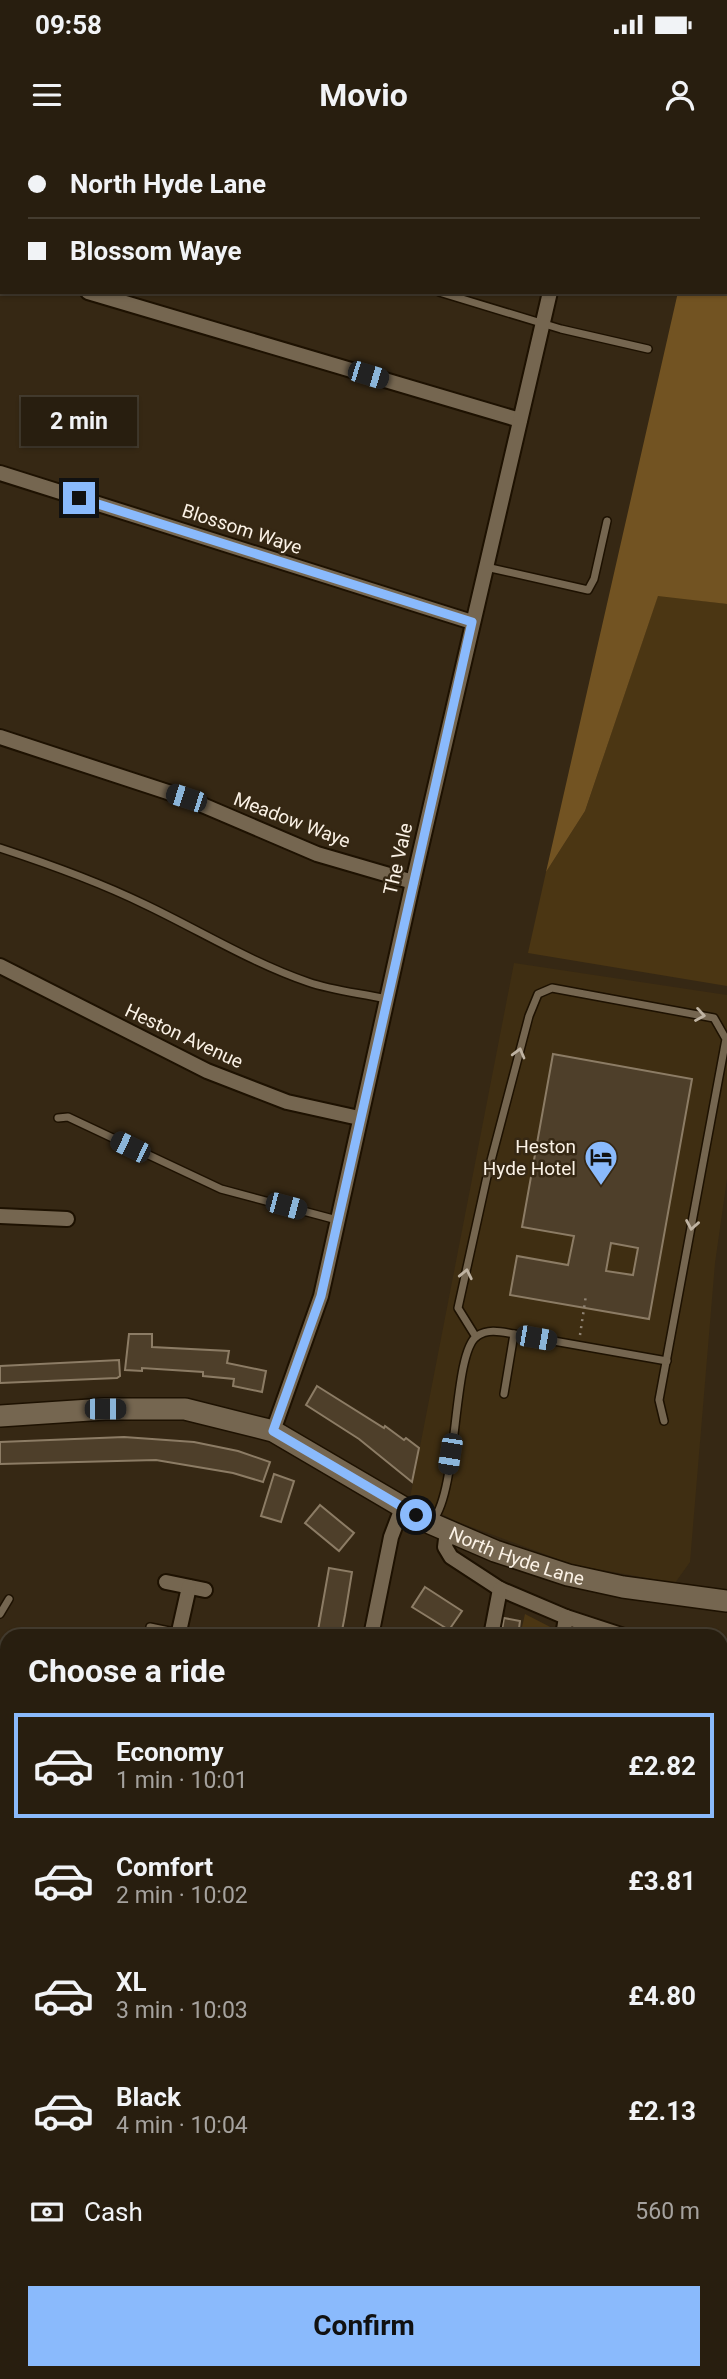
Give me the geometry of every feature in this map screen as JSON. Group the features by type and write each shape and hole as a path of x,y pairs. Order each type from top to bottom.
{"street":[{"path":"95,294 520,421"},
{"name":"The Vale","path":"273,1431 321,1296 386,999 549,294"},
{"name":"Blossom Waye","path":"0,473 472,622"},
{"name":"Meadow Waye","path":"0,737 186,798 317,853 413,881"},
{"name":"Heston Avenue","path":"0,966 207,1071 287,1102 359,1118"},
{"path":"0,1216 67,1219"},
{"name":"North Hyde Lane","path":"0,1416 105,1409 185,1409 273,1431 402,1508 495,1552 568,1576 623,1587 727,1601"},
{"path":"372,1629 391,1537 402,1508"},
{"path":"439,1527 451,1557 500,1589 566,1617 603,1629"},
{"path":"166,1582 205,1590"},
{"path":"179,1629 189,1587"},
{"path":"492,1629 500,1589"},
{"path":"564,1629 566,1617"}],"lane":[{"path":"446,294 561,330 648,349"},
{"path":"486,567 588,590 594,579 607,521"},
{"path":"0,848 76,873 145,904 241,955 306,982 386,999"},
{"path":"476,1337 458,1308 488,1172 529,1016 538,994 552,988 714,1018 726,1039 659,1400 664,1421"},
{"path":"58,1118 68,1117 221,1189 337,1220"},
{"path":"439,1527 437,1514 443,1498 464,1368 470,1345 476,1337 489,1331 514,1334 667,1361"},
{"path":"503,1394 514,1334"},
{"path":"0,1615 9,1599"},
{"path":"150,1627 158,1629"}],"path":[{"path":"578,1345 586,1294"}],"shaded area":[{"path":"678,294 727,294 727,604 658,596 585,811 546,872"},
{"path":"658,595 727,604 727,986 528,953 546,872 585,811"},
{"path":"514,963 727,995 727,1179 715,1263 690,1562 675,1583 574,1565 458,1522 410,1498"},
{"path":"525,1614 554,1629 522,1629"}],"building":[{"name":"Heston Hyde Hotel","path":"553,1054 692,1079 649,1319 510,1295 517,1256 568,1265 574,1236 522,1227","holes":["611,1243 638,1248 633,1275 606,1271"]},
{"path":"129,1334 152,1334 152,1347 229,1351 227,1363 266,1371 262,1392 233,1386 234,1379 203,1376 203,1372 142,1368 142,1371 125,1370"},
{"path":"119,1360 120,1376 117,1378 0,1383 0,1366"},
{"path":"317,1386 419,1448 412,1482 359,1439 306,1405"},
{"path":"124,1437 194,1442 238,1451 270,1462 263,1482 233,1473 156,1460 0,1464 0,1442"},
{"path":"274,1474 294,1481 281,1522 261,1516"},
{"path":"320,1505 354,1533 339,1551 305,1523"},
{"path":"329,1568 352,1572 342,1629 318,1629"},
{"path":"425,1587 462,1611 447,1629 412,1607"},
{"path":"504,1618 520,1621 519,1629 502,1629"}],"place":[{"name":"Heston Hyde Hotel","path":"601,1187"}],"route":[{"path":"79,498 472,622 321,1296 273,1431 416,1515"}]}
